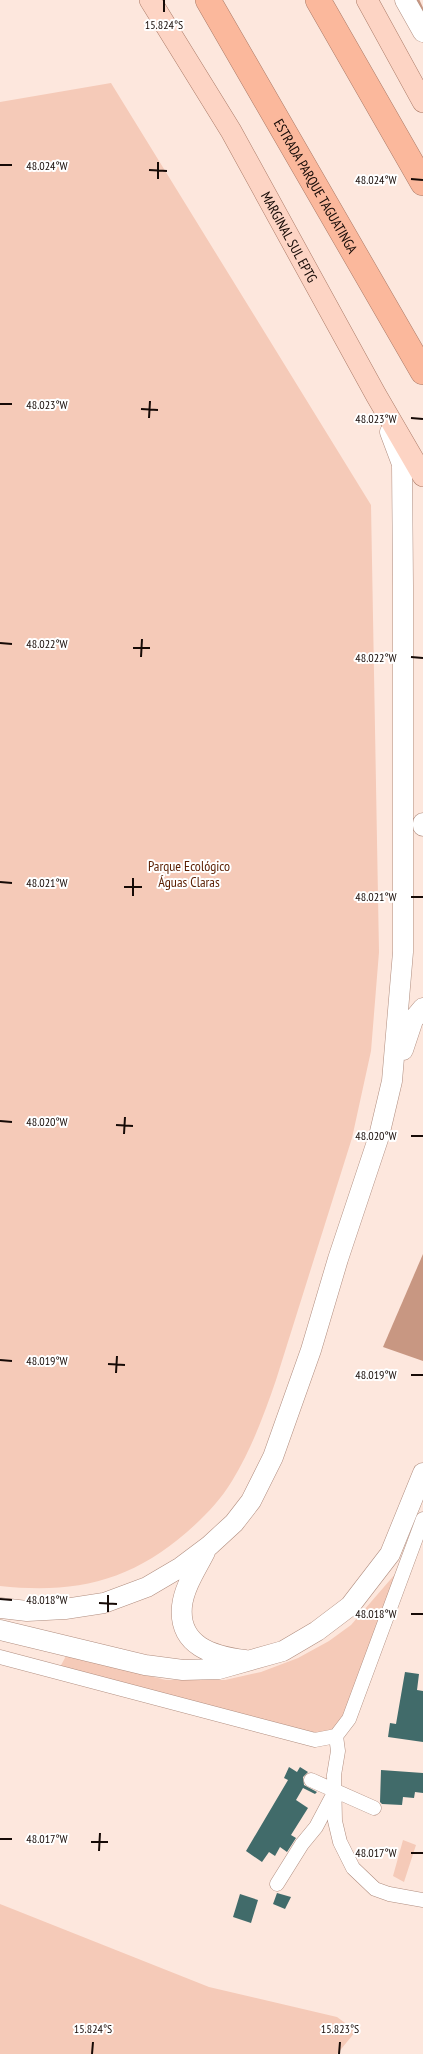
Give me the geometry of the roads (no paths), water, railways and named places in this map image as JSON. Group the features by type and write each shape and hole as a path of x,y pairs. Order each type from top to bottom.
{"highway":[{"name":"ESTRADA PARQUE TAGUATINGA","path":"208,0 423,372"},
{"path":"318,0 423,183"}],"main road":[{"name":"MARGINAL SUL EPTG","path":"150,0 231,131 376,395 423,476"},
{"path":"367,0 423,102"}],"street":[{"path":"405,0 423,32"},
{"path":"376,395 402,464 403,952 392,1080"},
{"path":"0,1608 27,1611 65,1609 104,1603 147,1587 181,1567 208,1546 234,1522 251,1501 273,1457 311,1350 338,1259 379,1136 392,1080 413,1020 423,1008"},
{"path":"0,1630 145,1665 183,1670 219,1669 283,1651 317,1631 350,1606 390,1554 423,1473"},
{"path":"0,1656 315,1740 336,1736 350,1718 423,1520"},
{"path":"208,1546 187,1588 182,1606 184,1628 197,1646 223,1657 252,1660"},
{"path":"336,1736 338,1751 334,1775 335,1821 337,1832 353,1868 375,1889 390,1894 423,1900"},
{"path":"312,1780 374,1808"},
{"path":"276,1884 316,1827 335,1790"}],"waterway":[{"path":"417,0 422,11"}],"park label":[{"name":"Parque Ecológico Águas Claras","path":"189,874"}]}
